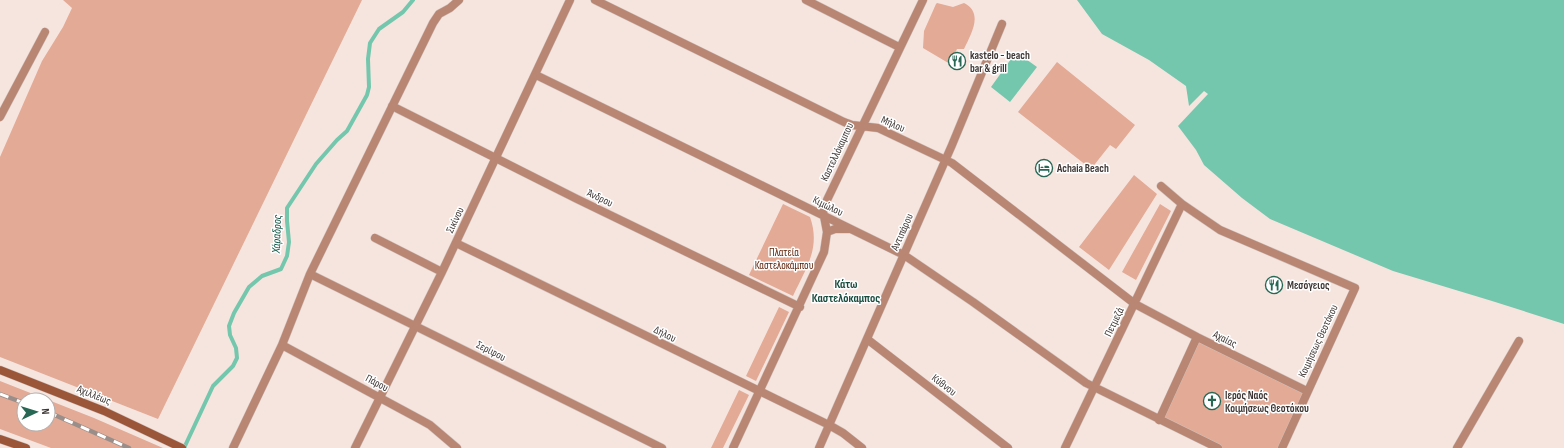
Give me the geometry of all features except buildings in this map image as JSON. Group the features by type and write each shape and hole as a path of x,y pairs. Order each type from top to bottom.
{"street":[{"path":"233,448 282,345 310,274 436,17 459,0"},
{"name":"Σικίνου","path":"355,448 456,243 570,0"},
{"name":"Μήλου","path":"595,0 844,122 852,125 878,128 945,160 955,166 1135,304"},
{"path":"806,0 899,47"},
{"name":"Καστελλόκαμπου","path":"733,448 800,307 824,252 827,232 823,216 827,200 899,47 923,0"},
{"name":"Αντιπάρου","path":"819,448 904,255 1002,24"},
{"path":"0,117 45,32"},
{"name":"Κιμώλου","path":"536,75 904,255 949,285 1055,362 1094,388 1218,448"},
{"name":"Άνδρου","path":"392,106 496,159 800,307"},
{"path":"1161,186 1182,204"},
{"name":"Πετμεζά","path":"1064,448 1135,304 1182,204"},
{"name":"Κοιμήσεως Θεοτόκου","path":"1182,204 1220,230 1355,288 1282,448"},
{"path":"827,232 836,229 849,228"},
{"path":"375,238 442,272"},
{"name":"Δήλου","path":"456,243 828,425 843,433 862,448"},
{"name":"Σερίφου","path":"310,274 662,448"},
{"name":"Αχαίας","path":"1135,304 1197,337 1307,391"},
{"path":"1159,420 1197,337"},
{"name":"Κύθνου","path":"867,339 1008,448"},
{"path":"1457,448 1519,341"},
{"name":"Πάρου","path":"282,345 430,425 457,448"},
{"name":"Αχιλλέως","path":"0,370 104,411 180,447"},
{"path":"0,439 26,448"}],"green space":[{"path":"63,0 362,0 158,419 0,357 0,157 42,61 63,27 72,8"},
{"path":"937,3 953,7 964,3 970,7 975,18 970,37 964,49 957,49 950,64 923,48 924,31"},
{"path":"1057,62 1135,125 1116,149 1110,145 1091,169 1018,112"},
{"path":"1134,175 1157,194 1109,270 1079,247"},
{"name":"Πλατεία Καστελοκάμπου","path":"783,204 810,217 813,228 813,248 807,267 793,296 749,275"},
{"path":"1160,204 1171,211 1136,280 1122,272"},
{"path":"779,307 789,312 756,381 746,376"},
{"path":"1197,337 1307,391 1282,448 1218,448 1159,420"},
{"path":"0,381 28,392 16,392 16,432 56,432 56,403 163,448 51,448 0,429"},
{"path":"739,390 749,395 723,448 711,448"}],"shaded area":[{"path":"1077,0 1564,0 1564,324 1393,271 1270,219 1242,198 1204,165 1196,150 1178,126 1208,94 1204,91 1189,106 1186,86 1149,60 1102,34"},
{"path":"1016,52 1037,67 1010,102 991,87"}],"waterway":[{"name":"Χάραδρος","path":"184,448 213,386 233,366 237,358 236,348 230,335 229,326 234,313 249,287 262,276 281,269 287,256 289,242 287,208 316,164 347,131 367,95 369,87 368,59 370,43 379,29 403,12 413,0"}],"railway":[{"path":"0,394 16,400"},
{"path":"56,416 129,448"}],"place":[{"name":"kastelo - beach bar & grill","path":"957,61"},
{"name":"Achaia Beach","path":"1044,168"},
{"name":"Μεσόγειος","path":"1274,285"},
{"name":"Ιερός Ναός Κοιμήσεως Θεοτόκου","path":"1212,401"}],"district":[{"name":"Κάτω Καστελόκαμπος","path":"846,291"}]}
